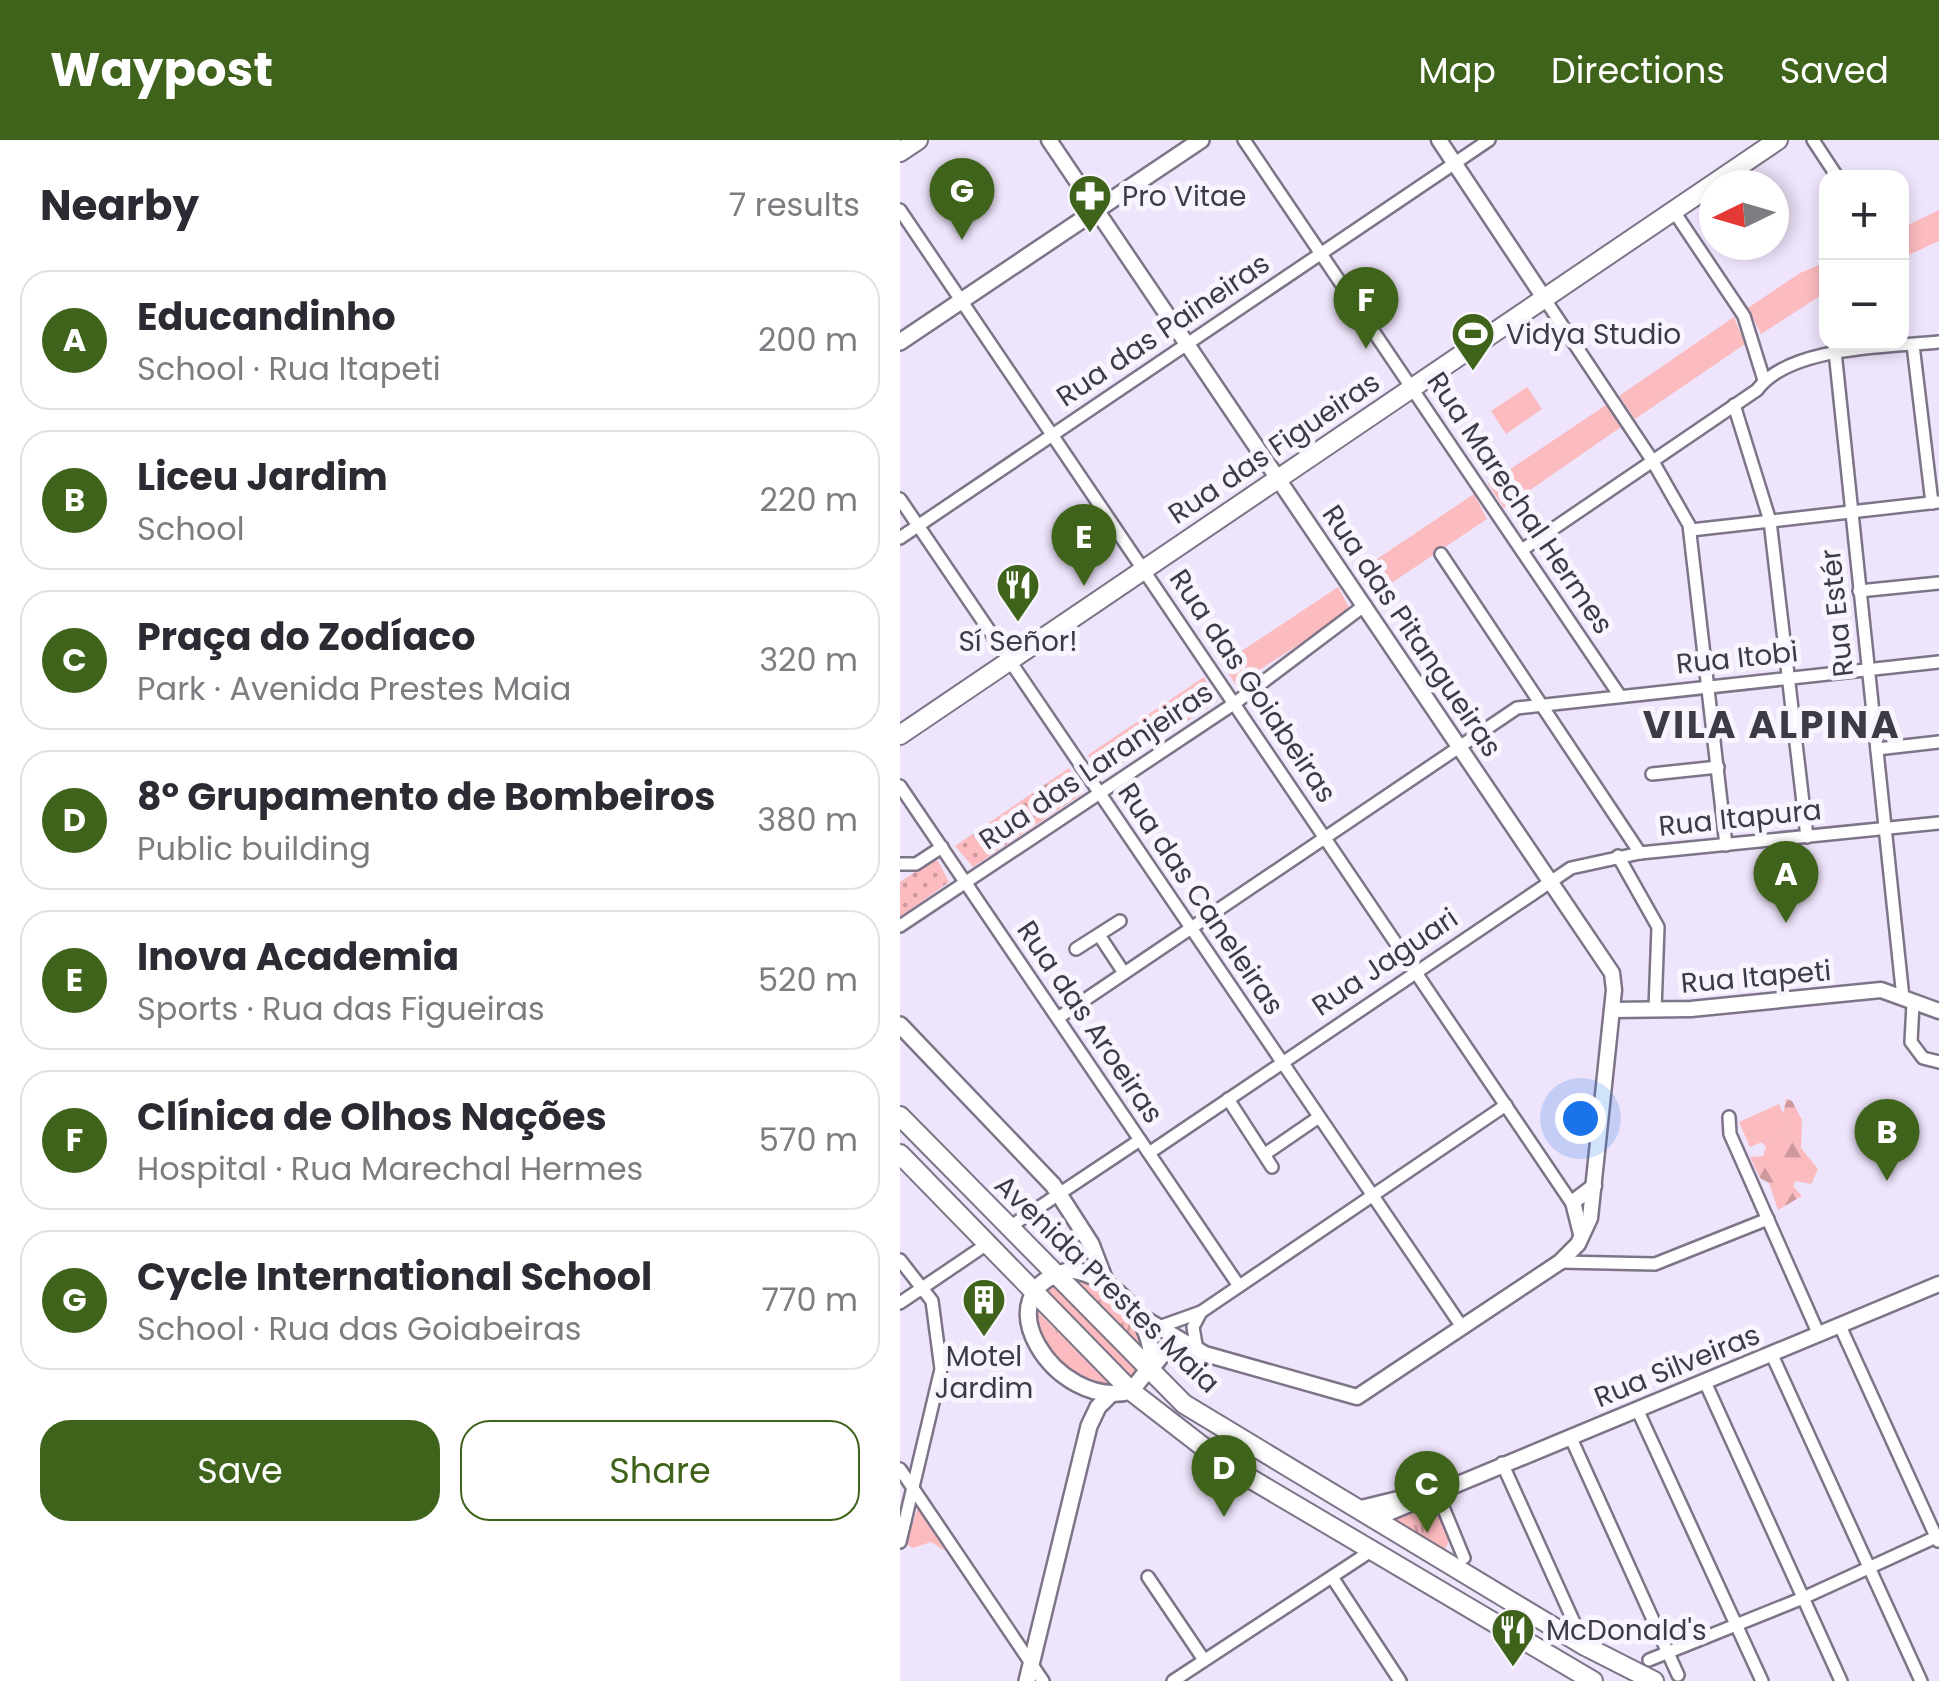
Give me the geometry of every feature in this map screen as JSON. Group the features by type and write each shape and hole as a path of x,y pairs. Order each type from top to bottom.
{"main road":[{"path":"900,152 918,140"},
{"path":"900,342 1201,140"},
{"name":"Rua das Figueiras","path":"900,734 1778,140"},
{"path":"900,1025 1060,1194 1106,1283 1134,1312 1151,1343 1149,1372 1131,1392 1109,1396 1078,1388"},
{"name":"Avenida Prestes Maia","path":"900,1116 1184,1404 1585,1646 1654,1681"},
{"name":"Avenida Prestes Maia","path":"900,1154 1131,1392 1214,1457 1593,1681"},
{"path":"1086,1238 1086,1260 1072,1270 1053,1275 1034,1292 1028,1318 1034,1342 1078,1388 1087,1403 1090,1426"},
{"path":"1072,1270 1106,1283"},
{"path":"1030,1673 1090,1426 1098,1406 1109,1396"},
{"path":"1330,1524 1352,1526 1366,1514"}],"street":[{"name":"Rua das Pitangueiras","path":"1049,140 1612,973 1612,1010 1580,1240 1560,1262 1358,1398 1191,1349"},
{"name":"Rua Marechal Hermes","path":"1244,140 1620,696"},
{"path":"1439,140 1652,460 1690,530 1726,844"},
{"name":"Rua das Paineiras","path":"900,538 1489,140"},
{"path":"1813,140 1833,170"},
{"name":"Rua das Goiabeiras","path":"900,210 1564,1190 1584,1200"},
{"path":"1673,210 1744,316 1764,380"},
{"path":"1909,345 1939,342"},
{"path":"1690,530 1935,503 1913,345"},
{"path":"1522,550 1734,405 1764,380 1830,350"},
{"name":"Rua Estér","path":"1834,350 1911,1042 1923,1058 1939,1062"},
{"path":"1734,405 1770,521 1807,836"},
{"name":"Rua das Caneleiras","path":"900,498 1462,1327"},
{"path":"1441,554 1640,853"},
{"path":"1860,591 1939,583"},
{"name":"Rua das Laranjeiras","path":"900,926 1235,703 1364,605"},
{"name":"Rua Itobi","path":"1058,1018 1512,710 1939,662"},
{"path":"1877,749 1939,742"},
{"path":"1652,774 1718,767"},
{"name":"Rua das Aroeiras","path":"900,786 1239,1286"},
{"name":"Rua Itapura","path":"1550,880 1579,864 1618,856 1939,823"},
{"path":"900,864 916,864 942,847"},
{"path":"1618,856 1658,926 1655,1010"},
{"name":"Rua Jaguari","path":"1149,1153 1550,880"},
{"path":"1076,949 1120,921"},
{"path":"1099,935 1124,973"},
{"name":"Rua Itapeti","path":"1612,1010 1655,1010 1880,990 1939,1011"},
{"path":"1228,1099 1272,1167"},
{"path":"1159,1327 1201,1312 1506,1105"},
{"path":"1729,1116 1730,1134 1819,1335"},
{"path":"1265,1154 1319,1117"},
{"path":"1008,1228 1140,1140"},
{"path":"1560,1262 1655,1264 1768,1219"},
{"path":"900,1303 987,1244"},
{"path":"900,1260 924,1286 939,1325 941,1369 907,1491 900,1542"},
{"name":"Rua Silveiras","path":"1366,1514 1414,1504 1434,1490 1939,1284"},
{"path":"1134,1312 1191,1349"},
{"path":"1191,1349 1193,1327 1201,1312"},
{"path":"1649,1660 1938,1540 1840,1326"},
{"path":"1149,1372 1165,1352 1191,1349"},
{"path":"1772,1355 1921,1681"},
{"path":"1706,1382 1841,1681"},
{"path":"1637,1409 1762,1681"},
{"path":"1570,1436 1678,1675"},
{"path":"1502,1463 1577,1629"},
{"path":"900,1469 907,1491 1030,1673 1043,1681"},
{"path":"1434,1490 1464,1558"},
{"path":"1173,1681 1371,1551"},
{"path":"1148,1576 1204,1660"},
{"path":"1332,1577 1400,1681"}],"green space":[{"path":"1939,210 1939,241 1909,255 1909,225"},
{"path":"1819,265 1819,297 1761,334 1748,308"},
{"path":"1734,317 1745,344 1635,419 1619,396"},
{"path":"1527,387 1542,409 1506,434 1491,411"},
{"path":"1606,405 1621,427 1504,508 1488,484"},
{"path":"1474,494 1487,519 1372,596 1356,573"},
{"path":"1338,587 1351,611 1236,685 1222,664"},
{"path":"1204,677 1217,702 1102,776 1088,755"},
{"path":"1069,768 1082,794 973,867 955,846"},
{"path":"933,860 938,861 949,882 900,917 900,882"},
{"path":"1786,1099 1792,1101 1802,1120 1801,1148 1818,1169 1811,1184 1796,1181 1793,1186 1802,1196 1778,1210 1769,1183 1760,1178 1750,1157 1763,1156 1766,1147 1761,1142 1790,1130 1783,1115"},
{"path":"1779,1104 1790,1130 1750,1147 1739,1122"},
{"path":"1082,1279 1107,1293 1124,1311 1146,1360 1066,1280"},
{"path":"1054,1285 1139,1373 1129,1382 1045,1294"},
{"path":"1035,1309 1114,1389 1085,1384 1064,1369 1044,1341"},
{"path":"1419,1506 1431,1506 1440,1513 1450,1537 1443,1556 1396,1526 1398,1516"},
{"path":"918,1507 945,1551 931,1542 913,1548 906,1544"}],"place":[{"name":"Pro Vitae","path":"1090,234"},
{"name":"Cycle International School","path":"962,240"},
{"name":"Clínica de Olhos Nações","path":"1366,349"},
{"name":"Vidya Studio","path":"1473,372"},
{"name":"Inova Academia","path":"1084,586"},
{"name":"Sí Señor!","path":"1018,623"},
{"name":"Educandinho","path":"1786,923"},
{"name":"Liceu Jardim","path":"1887,1181"},
{"name":"Motel Jardim","path":"984,1338"},
{"name":"8° Grupamento de Bombeiros","path":"1224,1517"},
{"name":"Praça do Zodíaco","path":"1427,1533"},
{"name":"McDonald's","path":"1513,1668"}],"district":[{"name":"VILA ALPINA","path":"1772,724"}]}
